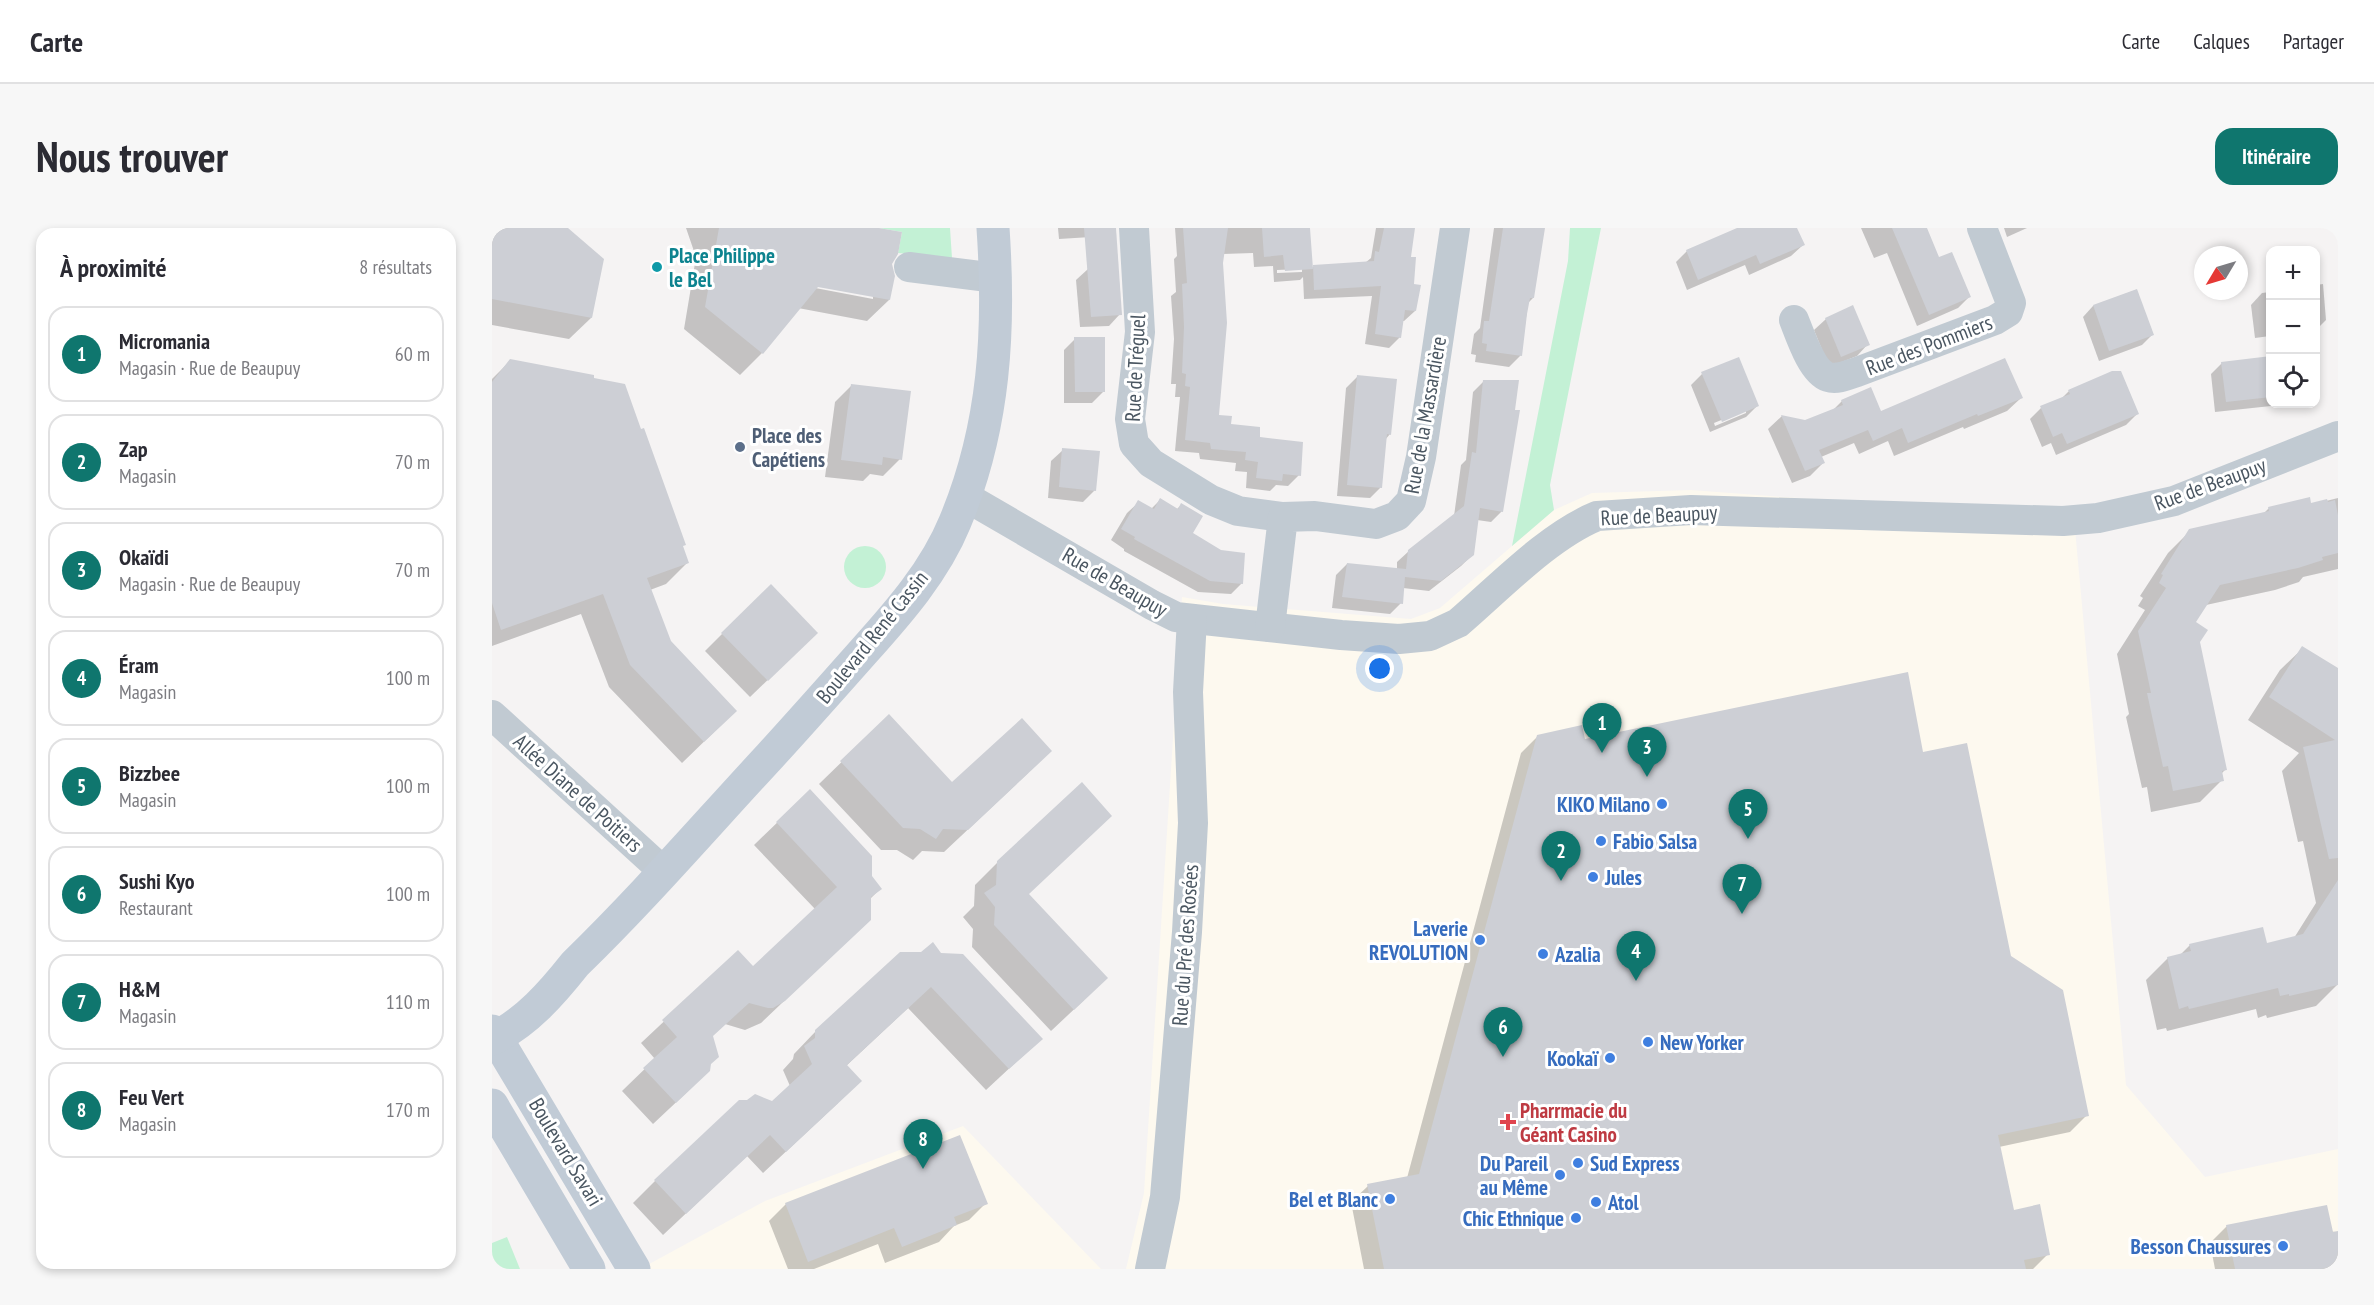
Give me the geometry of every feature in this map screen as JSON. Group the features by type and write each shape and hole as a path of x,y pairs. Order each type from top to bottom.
{"street":[{"name":"Boulevard René Cassin","path":"493,1032 524,1018 558,986 575,964 819,703 912,594 938,555 966,497 983,439 992,379 996,330 993,228"},
{"name":"Rue de Tréguel","path":"1134,228 1140,332 1130,419 1134,444 1151,463 1211,500 1238,511 1283,517"},
{"name":"Rue de la Massardière","path":"1283,517 1315,516 1376,524 1397,516 1411,501 1421,457 1455,228"},
{"name":"Rue des Pommiers","path":"1794,320 1817,369 1825,376 1833,378 1857,372 1995,320 2008,312 2011,303 1982,228"},
{"path":"909,267 996,278"},
{"name":"Rue de Beaupuy","path":"966,497 1176,617 1414,639 1437,633 1458,623 1545,548 1583,521 1597,516 1692,510 2063,521 2098,518 2174,501 2338,436"},
{"path":"1270,627 1283,517"},
{"name":"Rue du Pré des Rosées","path":"1150,1269 1165,1197 1187,932 1193,823 1188,692 1192,619"},
{"name":"Allée Diane de Poitiers","path":"492,715 663,872"},
{"name":"Boulevard Savari","path":"493,1032 634,1269"},
{"path":"492,1105 590,1269"}],"shaded area":[{"path":"1691,490 1825,500 2073,507 2126,1085 2205,1177 2338,1149 2338,1269 1126,1269 1144,1193 1182,597 1223,604 1411,619 1440,608 1554,510 1592,493"},
{"path":"963,1126 1101,1269 640,1269 765,1201"}],"green space":[{"path":"879,228 950,228 952,258 898,253 902,232"},
{"path":"1570,228 1601,228 1550,485 1554,510 1512,546 1568,261"},
{"path":"865,546 873,547 880,552 885,559 885,575 880,582 873,587 865,588 857,587 850,582 845,575 844,567 845,559 850,552 857,547"},
{"path":"507,1237 520,1269 492,1269 492,1243"}],"building":[{"path":"492,228 568,228 604,259 592,318 492,299"},
{"path":"719,228 879,228 902,232 898,254 892,264 895,276 890,300 818,287 763,354 705,307"},
{"path":"1084,228 1116,228 1122,315 1091,317"},
{"path":"1183,228 1228,228 1223,263 1227,323 1219,415 1232,416 1231,424 1260,427 1260,437 1303,442 1301,476 1283,474 1282,481 1256,478 1258,462 1245,460 1246,452 1211,449 1210,443 1185,440 1190,387 1185,386 1186,374 1182,373 1184,327 1182,284 1187,283"},
{"path":"1262,228 1310,228 1313,269 1285,271 1283,255 1264,257"},
{"path":"1384,228 1415,228 1411,257 1416,257 1414,284 1421,285 1416,311 1405,310 1401,338 1375,334 1381,286 1314,290 1313,265 1374,261 1375,251 1379,252"},
{"path":"1503,228 1545,228 1534,298 1530,298 1527,314 1522,356 1486,351 1487,344 1482,343 1484,321 1489,321"},
{"path":"1737,228 1797,228 1805,245 1760,264 1756,255 1698,280 1686,250"},
{"path":"1892,228 1927,228 1939,257 1952,252 1971,297 1929,315"},
{"path":"2137,289 2154,335 2109,351 2093,305"},
{"path":"1853,305 1870,345 1841,357 1825,318"},
{"path":"1074,337 1105,337 1105,392 1075,392"},
{"path":"1739,357 1759,406 1722,422 1701,372"},
{"path":"2266,357 2266,398 2226,402 2221,362"},
{"path":"2005,358 2023,398 1978,416 1977,414 1908,443 1902,428 1873,441 1868,430 1819,450 1825,463 1805,471 1781,415 1805,420 1843,405 1841,400 1871,387 1881,411"},
{"path":"510,359 594,375 594,378 625,384 641,429 644,428 686,545 683,546 689,563 647,578 671,641 737,711 704,742 630,665 603,594 501,630 492,603 492,382"},
{"path":"2112,371 2121,371 2139,414 2067,444 2062,433 2053,437 2040,406 2070,394 2068,390"},
{"path":"1357,375 1397,379 1391,435 1387,434 1382,488 1347,485"},
{"path":"1483,380 1519,380 1515,410 1520,410 1503,512 1480,508 1474,555 1441,581 1405,577 1403,604 1342,597 1347,563 1406,569 1408,550 1464,506 1472,452 1476,453"},
{"path":"851,384 911,391 902,460 883,457 882,465 841,460"},
{"path":"1062,448 1100,451 1096,491 1059,487"},
{"path":"2310,497 2311,503 2327,499 2328,502 2335,500 2338,515 2338,553 2322,557 2323,560 2298,568 2220,585 2196,622 2208,630 2200,642 2227,770 2222,771 2224,781 2173,791 2168,766 2163,767 2147,693 2151,693 2138,631 2166,588 2159,583 2163,575 2161,574 2189,529 2269,511 2268,507"},
{"path":"1160,498 1178,509 1181,503 1203,516 1193,533 1221,550 1245,553 1243,584 1210,581 1134,539 1135,537 1121,529 1138,500 1154,509"},
{"path":"771,584 818,633 768,681 721,633"},
{"path":"2302,646 2338,668 2338,858 2329,859 2303,747 2335,740 2269,697"},
{"path":"1908,672 1923,752 1967,743 2011,956 2063,990 2089,1116 1998,1135 2014,1210 2040,1204 2050,1255 2024,1260 2026,1269 1384,1269 1367,1184 1419,1174 1537,735 1582,725 1585,739"},
{"path":"889,714 952,782 1022,718 1052,751 968,830 943,829 936,839 920,829 903,828 840,761"},
{"path":"1082,782 1112,816 1029,894 1108,978 1074,1010 994,925 995,907 984,893 996,885 997,861"},
{"path":"810,789 872,856 872,876 882,889 871,897 871,920 785,1001 773,1008 749,1003 713,1036 719,1057 711,1064 710,1071 676,1103 643,1068 677,1037 662,1020 738,950 753,966 837,887 776,822"},
{"path":"2338,880 2338,985 2289,996 2289,994 2280,996 2278,988 2189,1009 2188,1006 2179,1009 2167,957 2191,951 2189,944 2263,927 2267,943 2303,934"},
{"path":"933,942 941,953 963,954 1043,1039 1009,1069 931,987 847,1065 862,1081 786,1152 770,1135 686,1214 654,1180 739,1100 747,1100 755,1094 772,1101 812,1064 804,1046 815,1038 815,1030 900,952 921,952"},
{"path":"960,1135 988,1204 954,1217 957,1225 902,1247 894,1228 808,1262 785,1203"},
{"name":"Besson Chaussures","path":"2327,1205 2333,1232 2338,1231 2338,1269 2235,1269 2226,1225"}],"place":[{"name":"Place Philippe le Bel","path":"657,267"},
{"name":"Place des Capétiens","path":"740,447"},
{"name":"Micromania","path":"1602,753"},
{"name":"Okaïdi","path":"1647,777"},
{"name":"KIKO Milano","path":"1662,804"},
{"name":"Bizzbee","path":"1748,839"},
{"name":"Fabio Salsa","path":"1601,841"},
{"name":"Jules","path":"1593,877"},
{"name":"Zap","path":"1561,881"},
{"name":"H&M","path":"1742,914"},
{"name":"Laverie REVOLUTION","path":"1480,940"},
{"name":"Azalia","path":"1543,954"},
{"name":"Éram","path":"1636,981"},
{"name":"New Yorker","path":"1648,1042"},
{"name":"Sushi Kyo","path":"1503,1057"},
{"name":"Kookaï","path":"1610,1058"},
{"name":"Pharrmacie du Géant Casino","path":"1508,1122"},
{"name":"Sud Express","path":"1578,1163"},
{"name":"Feu Vert","path":"923,1169"},
{"name":"Du Pareil au Même","path":"1560,1175"},
{"name":"Bel et Blanc","path":"1390,1199"},
{"name":"Atol","path":"1596,1202"},
{"name":"Chic Ethnique","path":"1576,1218"},
{"name":"Besson Chaussures","path":"2283,1246"}]}
